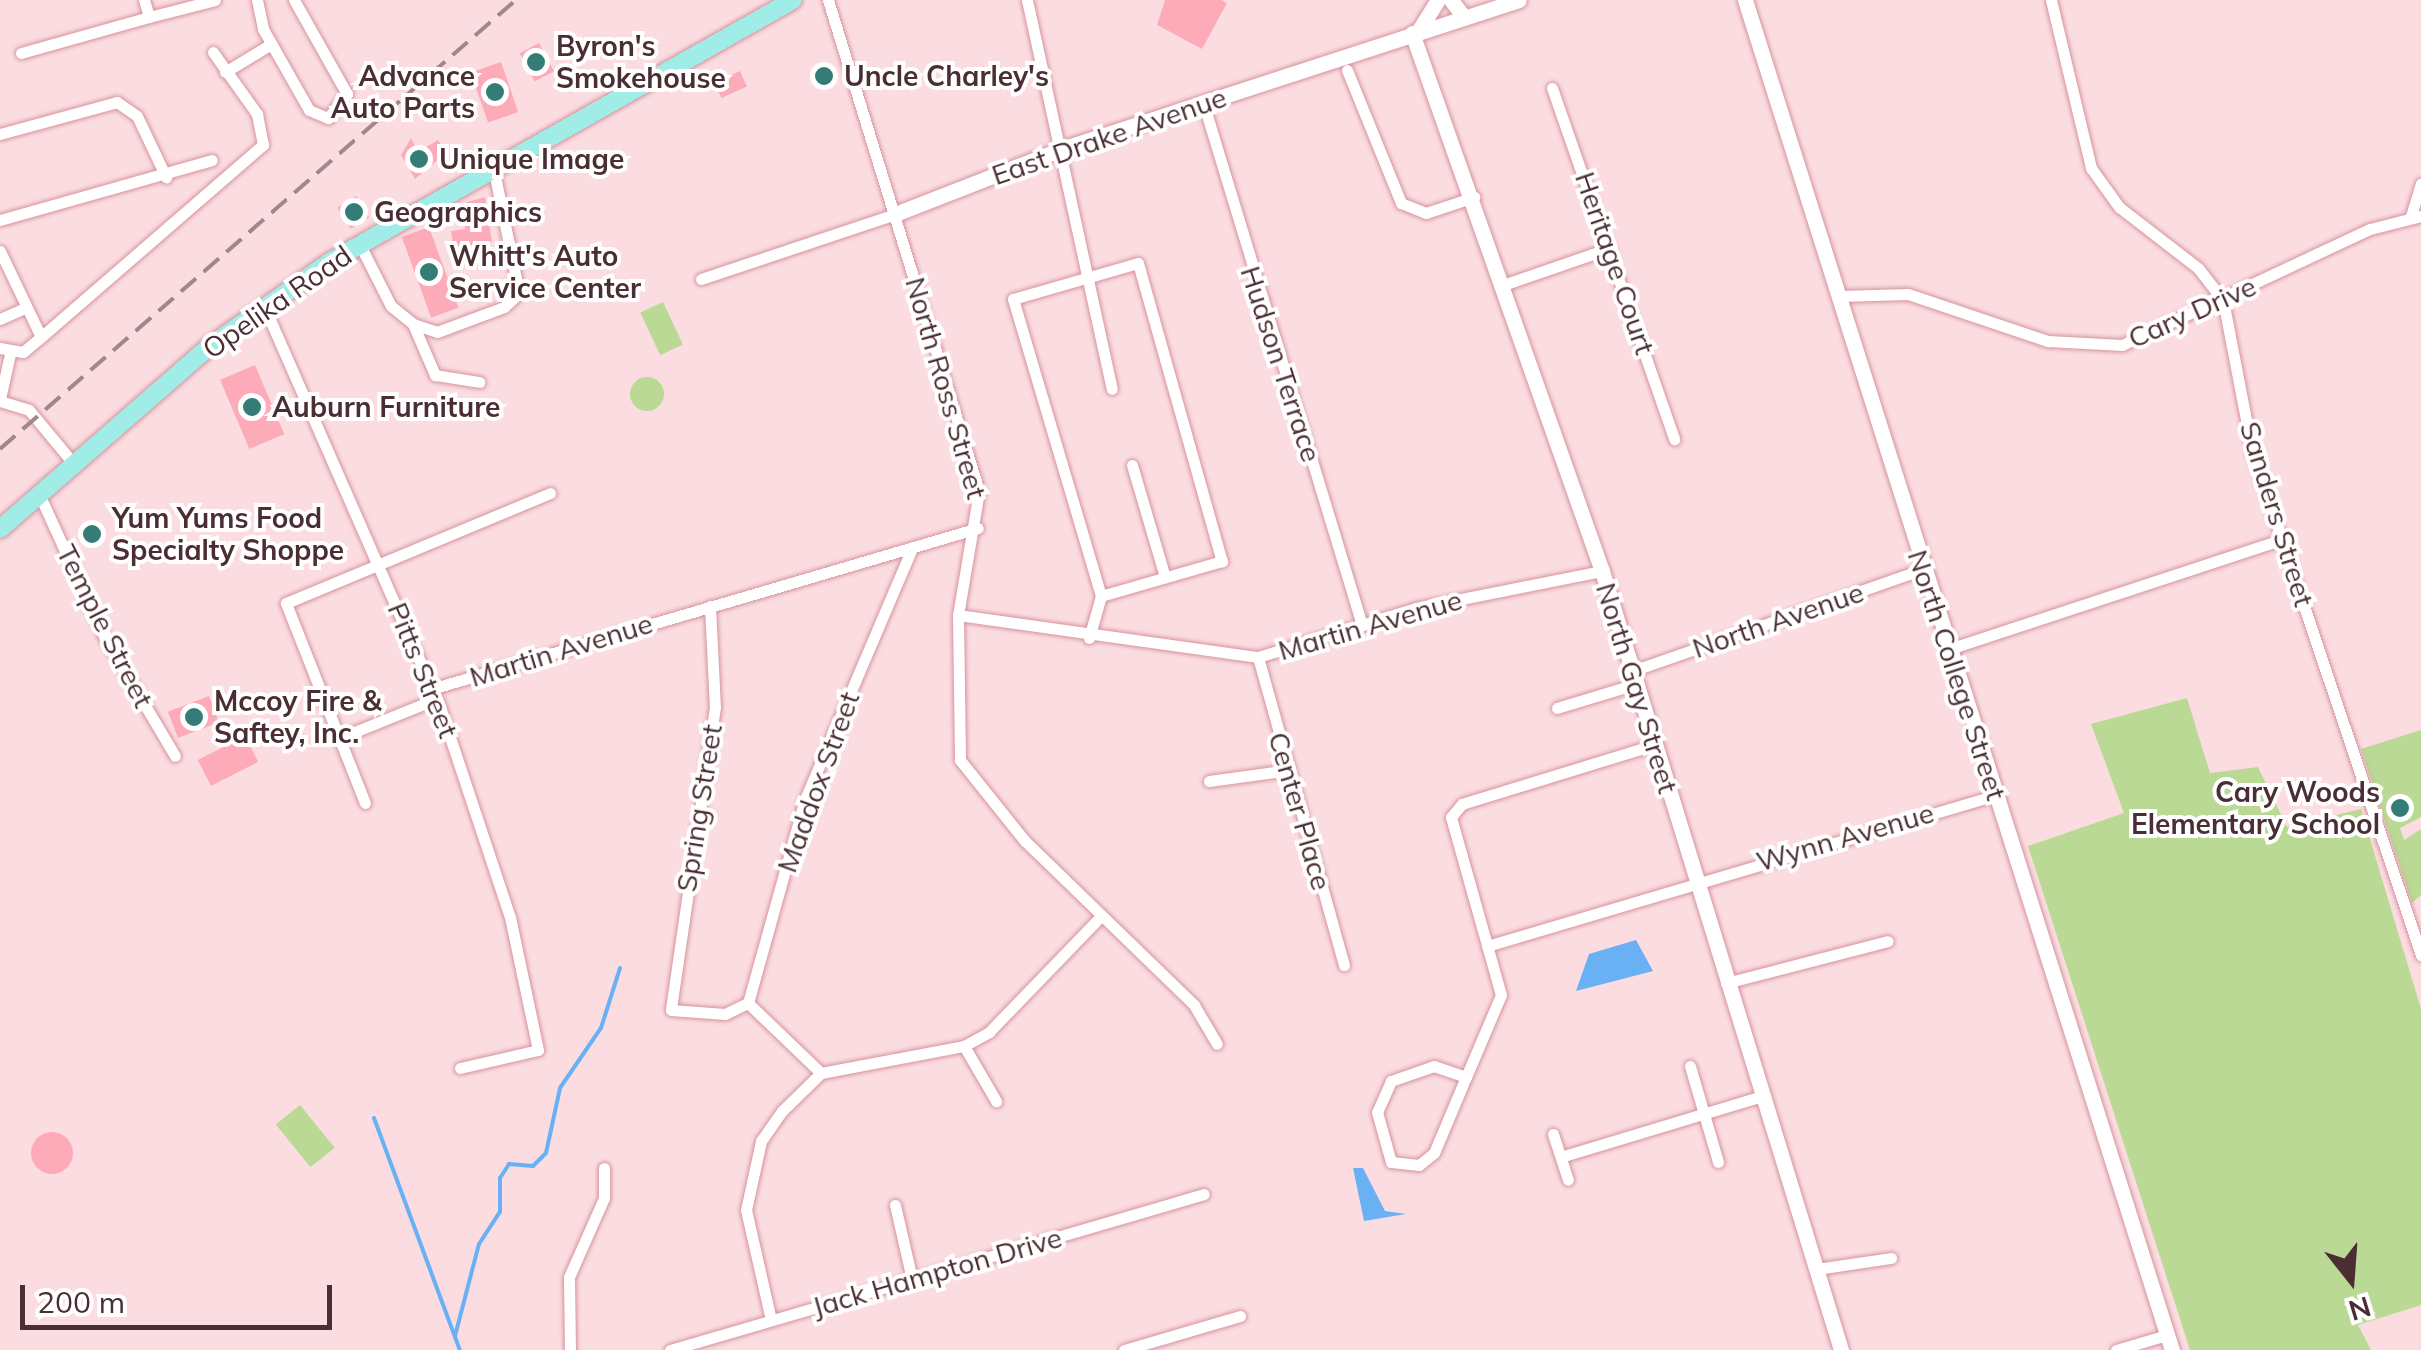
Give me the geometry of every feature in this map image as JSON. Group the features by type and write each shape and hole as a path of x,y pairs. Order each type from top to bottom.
{"main road":[{"name":"Opelika Road","path":"0,529 73,463 264,306 493,166 793,0"}],"street":[{"path":"144,0 149,17"},
{"path":"21,52 216,0"},
{"path":"258,0 271,44 314,116 334,114 347,94 294,0"},
{"name":"North Ross Street","path":"828,0 974,466 978,528 958,615 960,760 1100,917 1194,1005 1216,1044"},
{"path":"1027,0 1064,148 1081,280 1112,389"},
{"path":"1415,32 1438,0"},
{"path":"1451,0 1463,16"},
{"name":"East Drake Avenue","path":"701,279 895,214 1064,148 1519,0"},
{"name":"North College Street","path":"1745,0 2170,1343"},
{"name":"Sanders Street","path":"2050,0 2091,168 2119,206 2198,268 2223,300 2280,540 2421,955"},
{"name":"North Gay Street","path":"1415,32 1506,284 1602,571 1841,1350"},
{"path":"226,72 271,44"},
{"path":"73,463 29,410 0,400 5,351 41,336 263,145 257,114 213,52"},
{"path":"1346,70 1401,203 1426,213 1474,196"},
{"name":"Heritage Court","path":"1552,88 1674,440"},
{"path":"0,134 116,102 137,116 166,177"},
{"name":"Hudson Terrace","path":"1203,102 1362,625"},
{"path":"0,220 166,177 212,160"},
{"path":"360,245 391,306 413,324 437,332 520,293 493,166"},
{"path":"2416,216 2421,184"},
{"name":"Cary Drive","path":"1839,296 1908,294 2084,347 2122,345 2416,216"},
{"path":"1506,284 1610,248"},
{"path":"0,251 22,309 41,336"},
{"path":"1089,638 1101,596 1013,300 1138,262 1222,561 1101,596"},
{"name":"Pitts Street","path":"264,306 434,694 510,917 538,1050 460,1068"},
{"path":"0,318 22,309"},
{"path":"413,324 435,375 478,382"},
{"path":"1132,465 1164,576"},
{"path":"365,803 286,603 550,493"},
{"name":"Temple Street","path":"39,494 105,638 175,756"},
{"name":"Martin Avenue","path":"337,739 434,694 710,606 978,528"},
{"path":"1949,648 2280,540"},
{"name":"Maddox Street","path":"748,1004 806,799 912,548"},
{"name":"North Avenue","path":"1557,708 1924,569"},
{"name":"Martin Avenue","path":"958,615 1089,638 1258,656 1362,625 1602,571"},
{"name":"Spring Street","path":"710,606 715,708 671,1010 725,1014 748,1004"},
{"name":"Center Place","path":"1258,656 1344,965"},
{"path":"1466,1077 1434,1066 1390,1082 1377,1112 1391,1162 1420,1165 1434,1153 1501,995 1450,825 1455,809 1654,745"},
{"path":"1209,781 1288,770"},
{"name":"Wynn Avenue","path":"1486,946 1695,879 1996,795"},
{"path":"771,1320 750,1246 749,1174 782,1111 821,1073 964,1046 1018,1008 1100,917"},
{"path":"1726,983 1888,942"},
{"path":"748,1004 821,1073"},
{"path":"964,1046 996,1102"},
{"path":"1690,1066 1718,1162"},
{"path":"1567,1156 1762,1096"},
{"path":"1554,1134 1567,1156 1568,1180"},
{"path":"570,1350 568,1277 604,1198 604,1168"},
{"name":"Jack Hampton Drive","path":"670,1350 1204,1194"},
{"path":"895,1205 912,1280"},
{"path":"1817,1270 1890,1258"},
{"path":"1124,1350 1240,1316"},
{"path":"2116,1350 2170,1343"}],"green space":[{"path":"663,302 683,345 660,355 640,313"},
{"path":"647,377 659,382 664,394 659,406 647,411 635,406 630,394 635,382"},
{"path":"2187,698 2210,773 2258,767 2287,827 2361,809 2421,1009 2421,1305 2358,1325 2371,1350 2190,1350 2028,846 2124,813 2091,724"},
{"name":"Cary Woods Elementary School","path":"2421,730 2421,817 2400,828 2404,840 2421,829 2421,895 2412,903 2361,749"},
{"path":"300,1105 335,1148 311,1167 276,1125"}],"water":[{"path":"1636,940 1653,971 1576,991 1589,954"},
{"path":"1353,1168 1363,1168 1385,1211 1406,1214 1364,1221"}],"building":[{"path":"1165,0 1227,3 1202,49 1157,25"},
{"name":"Byron's Smokehouse","path":"539,43 554,71 535,82 520,53"},
{"name":"Advance Auto Parts","path":"501,62 518,112 488,123 471,72"},
{"path":"740,71 747,87 721,98 714,82"},
{"name":"Unique Image","path":"411,138 418,152 438,140 446,153 415,179 401,155"},
{"name":"Geographics","path":"356,196 369,217 351,229 337,208"},
{"path":"485,197 492,242 454,248 451,231 465,229 461,204"},
{"name":"Whitt's Auto Service Center","path":"429,227 458,308 431,318 402,237"},
{"name":"Auburn Furniture","path":"255,365 284,434 249,449 220,380"},
{"name":"Mccoy Fire & Saftey, Inc.","path":"209,696 219,722 178,738 168,712"},
{"path":"245,736 258,762 211,786 198,760"},
{"path":"52,1132 67,1138 73,1153 67,1168 52,1174 37,1168 31,1153 37,1138"}],"waterway":[{"path":"455,1336 479,1244 500,1212 500,1178 509,1164 533,1166 546,1153 560,1088 601,1028 620,968"},
{"path":"374,1118 460,1350"}],"railway":[{"path":"0,449 516,0"}],"place":[{"name":"Byron's Smokehouse","path":"536,62"},
{"name":"Uncle Charley's","path":"824,76"},
{"name":"Advance Auto Parts","path":"495,92"},
{"name":"Unique Image","path":"419,159"},
{"name":"Geographics","path":"354,212"},
{"name":"Whitt's Auto Service Center","path":"429,272"},
{"name":"Auburn Furniture","path":"252,407"},
{"name":"Yum Yums Food Specialty Shoppe","path":"92,534"},
{"name":"Mccoy Fire & Saftey, Inc.","path":"194,717"},
{"name":"Cary Woods Elementary School","path":"2400,808"}]}
